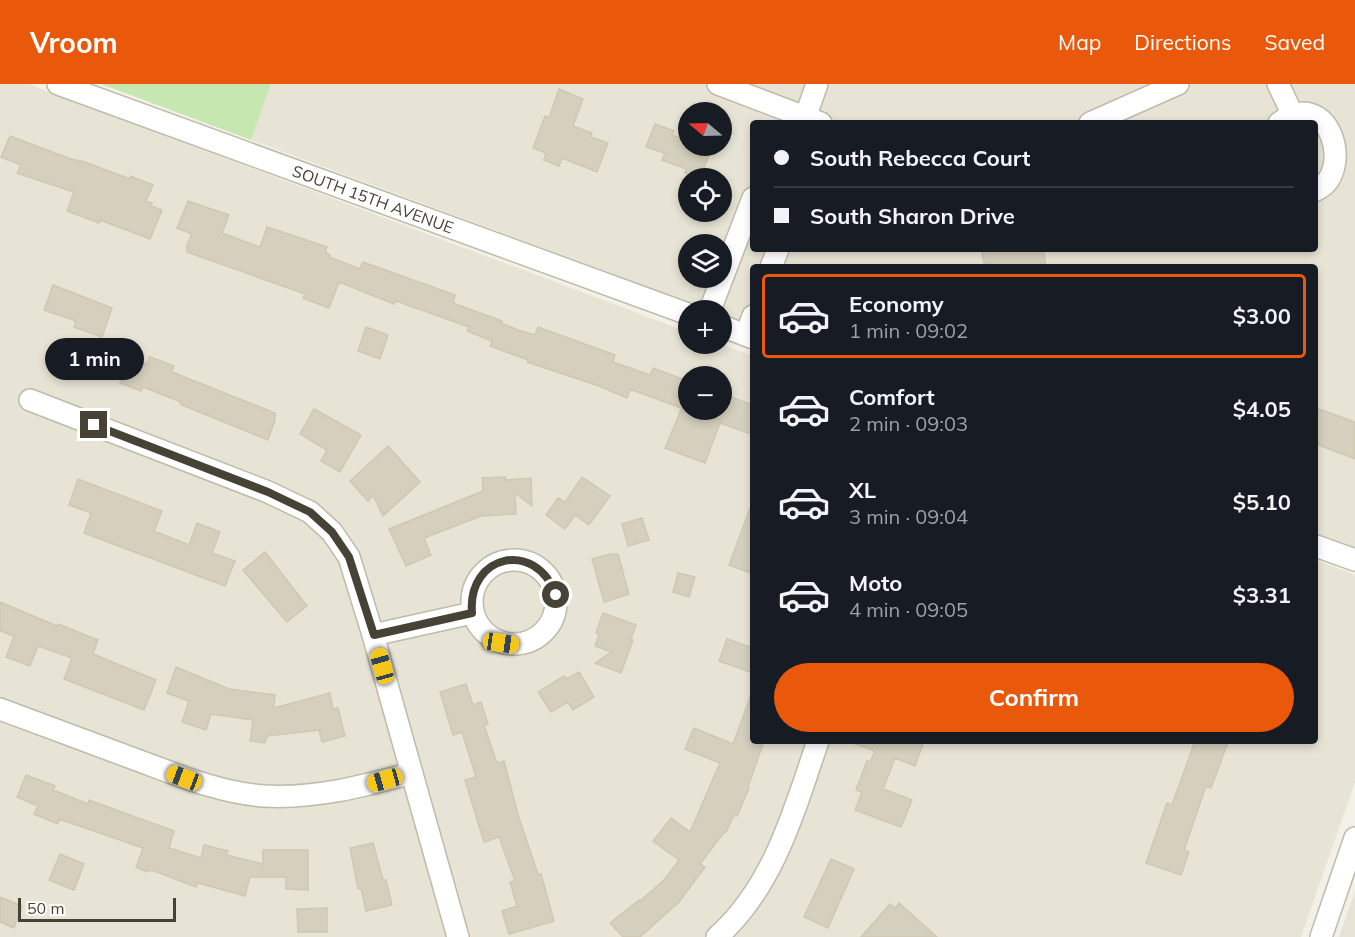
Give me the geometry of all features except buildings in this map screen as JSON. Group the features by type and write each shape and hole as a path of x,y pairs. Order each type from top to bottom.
{"street":[{"name":"SOUTH 15TH AVENUE","path":"58,84 678,310"},
{"path":"718,84 803,120"},
{"path":"809,120 818,84"},
{"path":"1097,120 1178,84"},
{"path":"1278,84 1285,118 1305,110 1318,111 1330,116 1341,126 1347,137 1349,151 1347,164 1340,176 1330,185 1318,189"},
{"path":"714,300 750,206"},
{"path":"732,327 750,330"},
{"path":"30,400 268,492 310,512 332,532 349,557 374,635 458,937"},
{"path":"1318,547 1355,560"},
{"path":"519,560 538,567 551,582 556,595 556,610 542,635 529,642 515,645 501,643 488,637 478,626 472,613 471,599 478,580 492,566 505,561 519,560"},
{"path":"374,635 472,613"},
{"path":"0,709 184,778 232,792 264,796 314,795 412,773"},
{"path":"726,934 756,892 783,841 817,744"},
{"path":"1321,937 1355,838"}],"shaded area":[{"path":"0,84 28,84 678,328 678,354 732,354 732,348 750,355 750,744 1318,744 1318,561 1355,575 1355,782 1301,937 0,937"},
{"path":"271,84 1355,84 1355,550 1318,536 1318,264 750,264 750,325 732,318 732,300 684,300 251,140"},
{"path":"1355,891 1355,937 1339,937"}],"green space":[{"path":"101,84 271,84 251,140"}],"route":[{"path":"94,425 268,492 310,512 332,532 349,557 374,635 472,613 471,599 482,574 492,566 505,561 519,560 543,571 556,595"}]}
